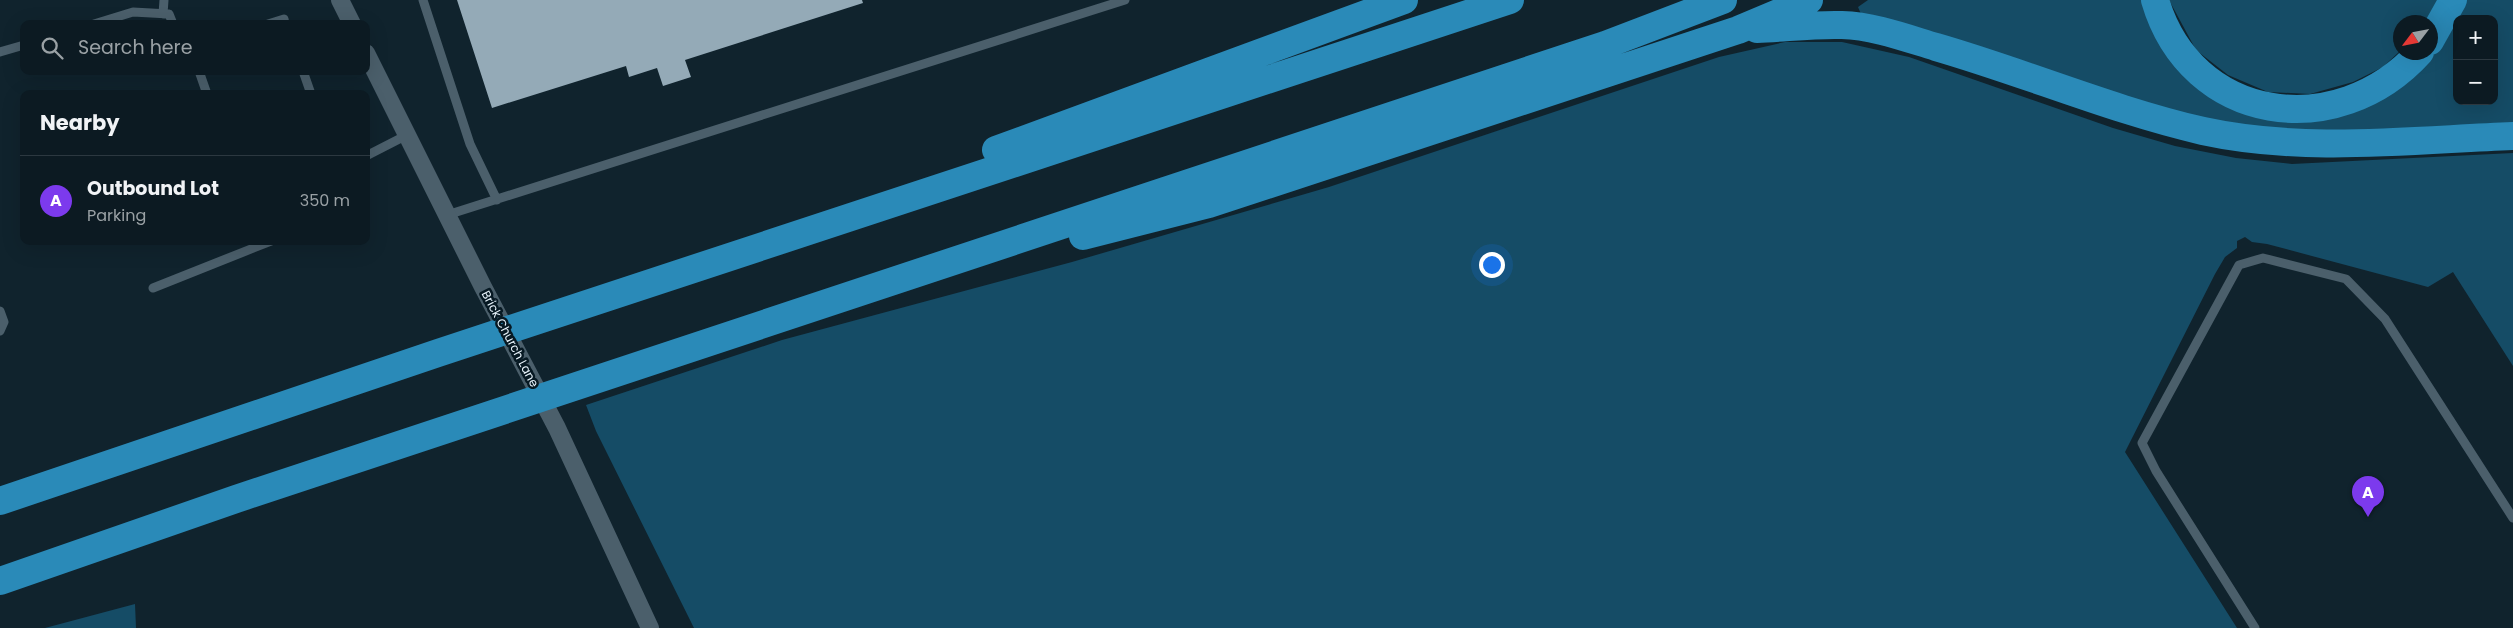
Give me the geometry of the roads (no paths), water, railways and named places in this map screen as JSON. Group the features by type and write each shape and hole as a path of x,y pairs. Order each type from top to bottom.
{"highway":[{"path":"776,242 939,172 1404,0"},
{"path":"0,501 438,353 1510,0"},
{"path":"0,581 236,499 1606,45 1723,0"},
{"path":"868,290 1209,204 1738,30 1809,0"},
{"path":"2154,0 2161,21 2174,46 2197,72 2221,90 2243,101 2266,107 2288,110 2310,108 2353,98 2395,76 2412,60"},
{"path":"2438,27 2454,0"},
{"path":"1738,30 1843,25 1888,33 1965,55 2157,118 2204,131 2255,140 2307,143 2513,136"}],"street":[{"path":"340,0 350,20"},
{"name":"Brick Church Lane","path":"370,61 557,428 650,628"}],"lane":[{"path":"163,14 164,0"},
{"path":"423,0 470,144 496,200"},
{"path":"447,215 1125,0"},
{"path":"107,20 133,12 169,14 171,20"},
{"path":"0,52 20,46"},
{"path":"200,75 206,90"},
{"path":"304,75 310,90"},
{"path":"370,154 407,135"},
{"path":"153,288 261,245"},
{"path":"2255,628 2156,471 2142,443 2239,265 2263,258 2346,279 2385,319 2513,518"},
{"path":"0,312 4,322 0,331"}],"place":[{"name":"Outbound Lot","path":"2368,517"}]}
